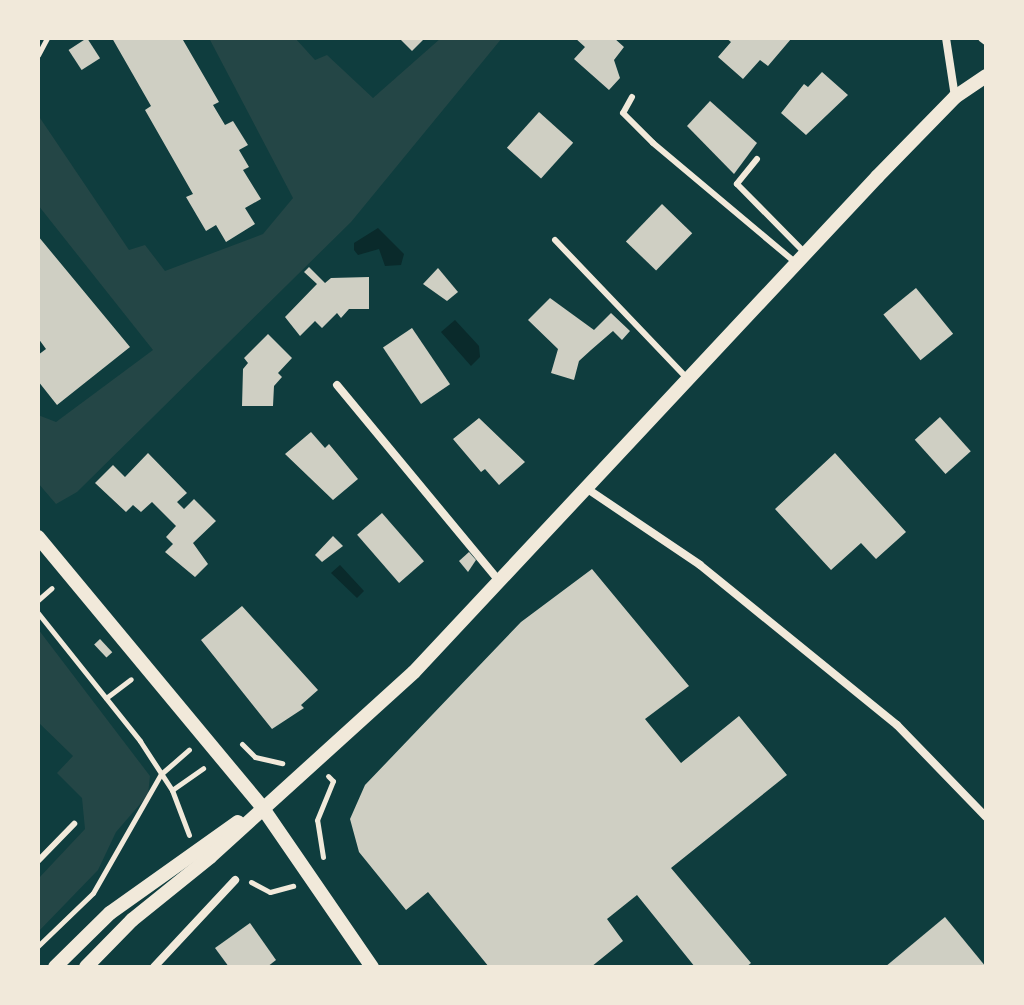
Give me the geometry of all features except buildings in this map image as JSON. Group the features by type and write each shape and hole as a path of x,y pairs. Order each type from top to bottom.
{"street":[{"path":"946,38 955,97"},
{"path":"86,967 132,920 414,672 589,490 955,97 986,76"},
{"path":"337,385 500,583"},
{"path":"589,490 700,565 897,725 986,817"},
{"path":"38,537 262,807 372,967"},
{"path":"55,967 110,913 198,846 262,807"},
{"path":"154,967 235,880"}],"lane":[{"path":"632,97 623,113 653,143 802,260"},
{"path":"757,159 737,184 802,260"},
{"path":"555,240 689,381"},
{"path":"38,861 74,824"}],"path":[{"path":"38,55 47,38"},
{"path":"38,613 106,698 161,774"},
{"path":"106,698 135,676 127,668"},
{"path":"234,737 255,757 282,763 293,758"},
{"path":"38,946 93,893 161,774 203,738"},
{"path":"324,857 317,820 333,781"}],"shaded area":[{"path":"209,38 295,38 315,60 327,55 373,98 441,38 502,38 351,222 77,492 56,504 38,483 38,415 56,422 153,350 38,205 38,115 129,250 145,245 165,271 263,234 293,198"},
{"path":"378,228 404,254 401,265 385,266 379,249 358,255 354,250 354,243"},
{"path":"455,320 479,346 480,357 471,366 441,332"},
{"path":"340,565 364,591 357,598 331,573"},
{"path":"38,629 150,776 148,795 116,832 98,870 38,932 38,879 85,829 82,798 57,773 73,756 38,722"}]}
